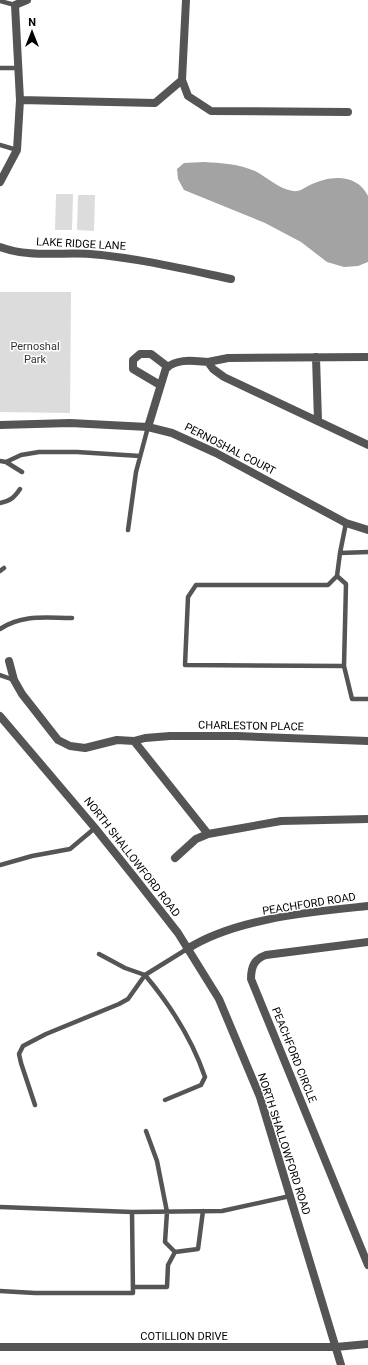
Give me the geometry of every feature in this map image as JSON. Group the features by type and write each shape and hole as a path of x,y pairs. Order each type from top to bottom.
{"street":[{"path":"0,182 17,150 20,100 15,6 27,0"},
{"path":"186,0 182,80 188,96 211,111 348,112"},
{"path":"20,100 154,103 182,80"},
{"name":"LAKE RIDGE LANE","path":"0,247 17,252 88,254 135,258 231,279"},
{"path":"160,385 133,369 133,360 140,354 151,354 168,367"},
{"path":"316,357 318,422"},
{"path":"148,427 163,374 168,367 181,361 208,362 228,358 368,357"},
{"path":"208,362 213,369 224,377 368,445"},
{"name":"PERNOSHAL COURT","path":"0,425 70,423 148,427 172,433 216,453 346,523 368,530"},
{"name":"CHARLESTON PLACE","path":"9,661 14,680 22,694 58,740 70,746 85,748 117,740 134,741 144,738 170,736 237,736 368,741"},
{"name":"NORTH SHALLOWFORD ROAD","path":"0,716 95,828 178,933 222,1006 260,1097 341,1365"},
{"path":"134,741 208,834"},
{"path":"175,858 196,840 208,834 281,821 368,819"},
{"name":"PEACHFORD ROAD","path":"187,950 200,941 220,933 271,919 325,910 368,906"},
{"name":"PEACHFORD CIRCLE","path":"368,942 266,955 253,963 251,979 368,1265"},
{"name":"COTILLION DRIVE","path":"0,1347 336,1347 368,1344"}],"lane":[{"path":"0,1 15,6"},
{"path":"0,68 19,68"},
{"path":"0,145 17,150"},
{"path":"128,530 140,456 148,427"},
{"path":"6,462 21,455 39,452 77,452 140,456"},
{"path":"0,461 6,462 22,472"},
{"path":"0,503 8,502 20,489"},
{"path":"344,666 185,665 188,597 196,585 328,585 337,576 346,523"},
{"path":"340,553 368,552"},
{"path":"337,576 346,584 344,666 352,699 368,700"},
{"path":"0,629 16,620 24,618 72,618"},
{"path":"0,675 14,680"},
{"path":"0,866 32,856 70,849 95,828"},
{"path":"35,1105 19,1054 23,1046 46,1034 119,1004 128,998 145,975 187,950"},
{"path":"99,954 125,968 145,975 177,1017 200,1061 205,1077 201,1085 165,1100"},
{"path":"146,1131 157,1161 167,1212 165,1242 175,1252"},
{"path":"0,1207 132,1212 222,1211 290,1196"},
{"path":"175,1252 198,1249 203,1211"},
{"path":"0,1291 35,1293 133,1293 132,1212"},
{"path":"133,1287 167,1287 168,1265 175,1252"}],"green space":[{"path":"56,194 73,194 72,230 55,230"},
{"path":"78,195 95,195 94,231 77,230"},
{"name":"Pernoshal Park","path":"0,292 71,292 70,413 0,412"}],"shaded area":[{"path":"204,162 230,164 243,167 255,171 283,188 293,191 300,190 326,179 334,178 342,178 357,183 368,196 368,262 358,266 344,267 327,262 301,242 265,223 184,190 178,179 177,169 184,163"}]}
